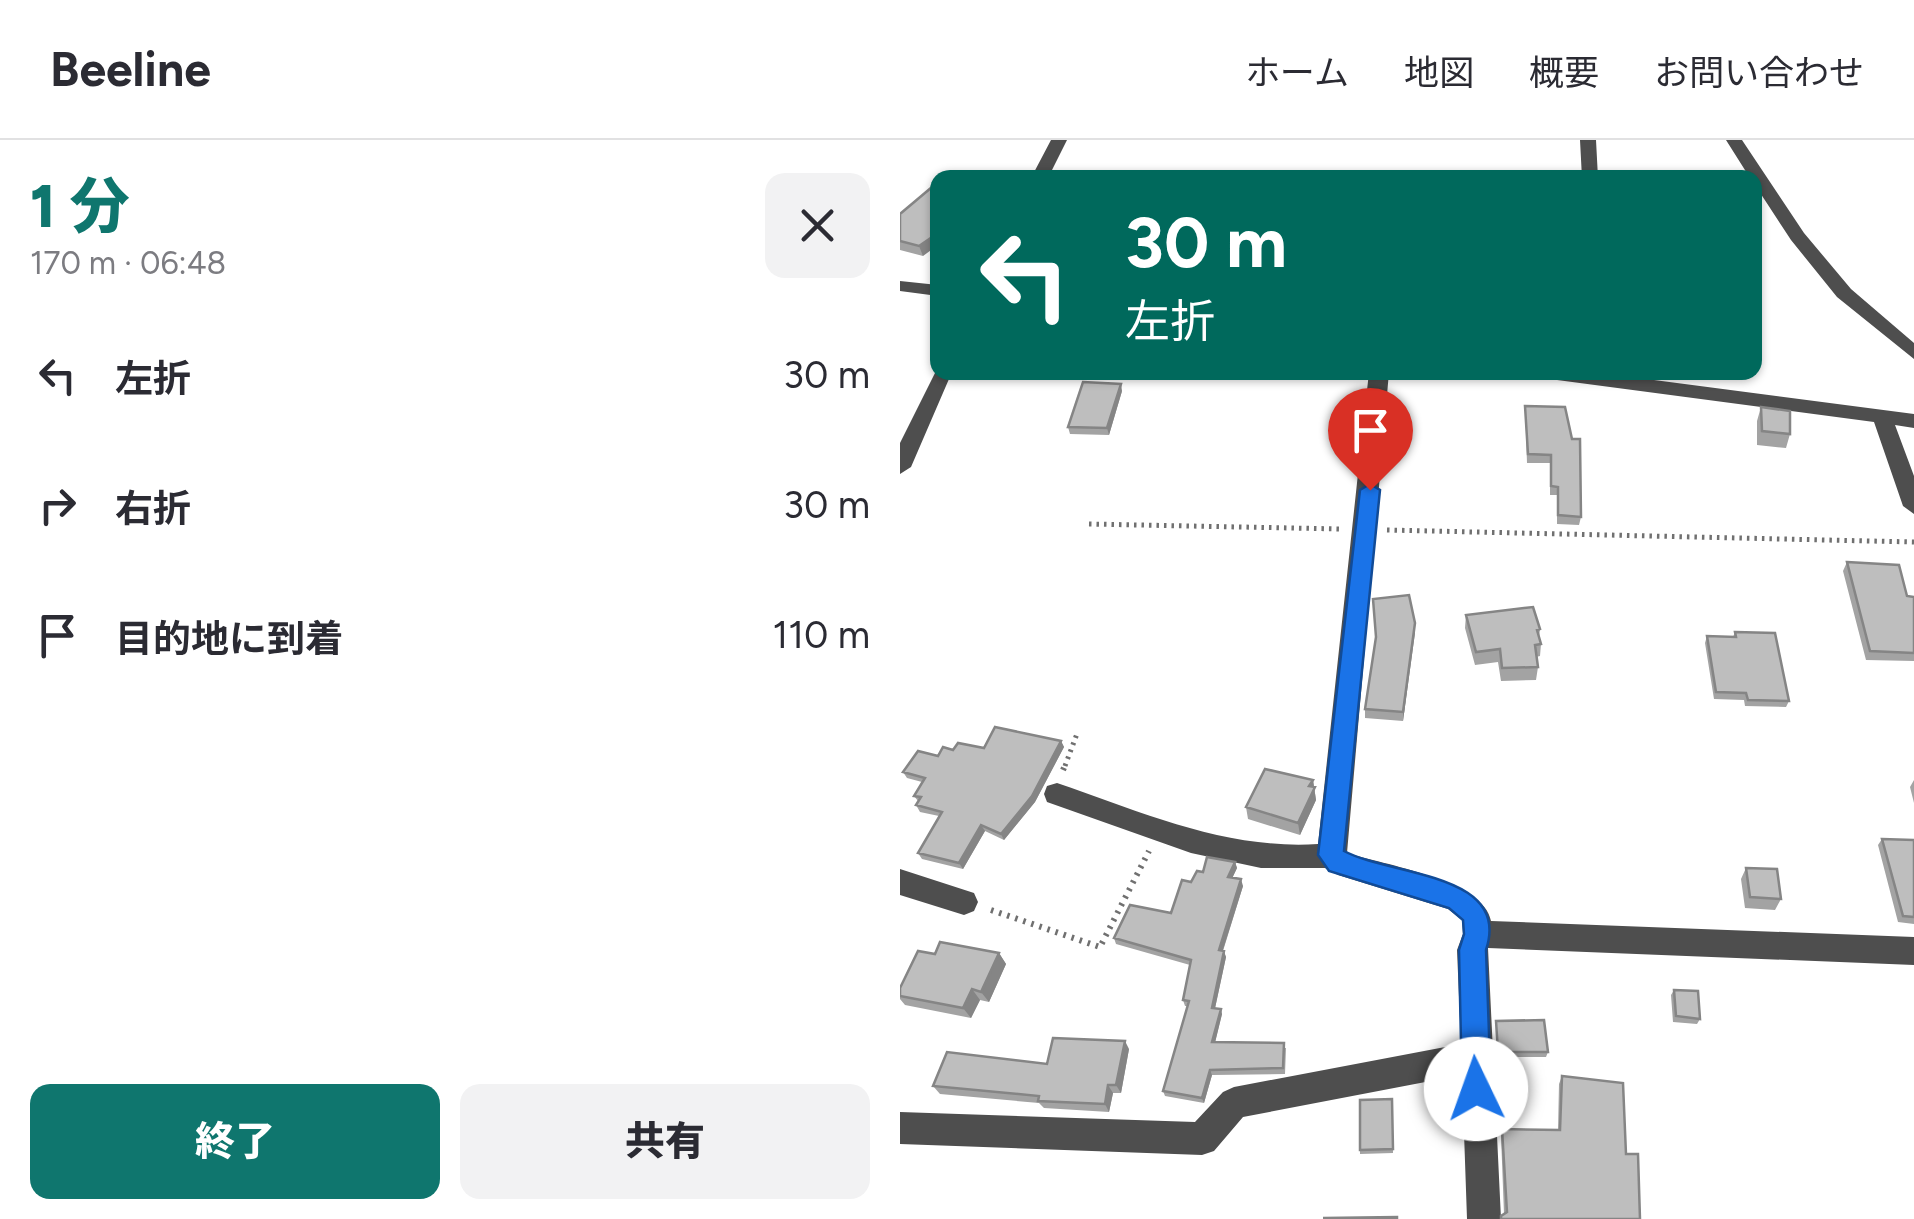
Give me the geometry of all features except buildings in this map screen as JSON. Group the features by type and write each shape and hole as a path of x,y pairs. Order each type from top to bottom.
{"street":[{"path":"1043,170 1059,140"},
{"path":"1588,140 1590,170"},
{"path":"1734,140 1754,170"},
{"path":"1762,182 1798,236 1844,293 1914,352"},
{"path":"900,286 930,290"},
{"path":"900,466 938,380"},
{"path":"1330,855 1378,380"},
{"path":"1630,380 1914,421"},
{"path":"1882,417 1914,506"},
{"path":"1057,794 1160,831 1277,858 1330,855 1338,862 1457,899 1476,914 1478,934 1472,950 1474,1057 1484,1219"},
{"path":"900,882 964,902"},
{"path":"1478,934 1914,951"},
{"path":"900,1128 1202,1139 1234,1103 1474,1057"}],"path":[{"path":"1089,524 1914,542"},
{"path":"1057,794 1078,730"},
{"path":"964,902 1100,947 1160,831"}],"route":[{"path":"1370,490 1330,855 1338,862 1457,899 1476,914 1478,934 1472,950 1476,1089"}]}
